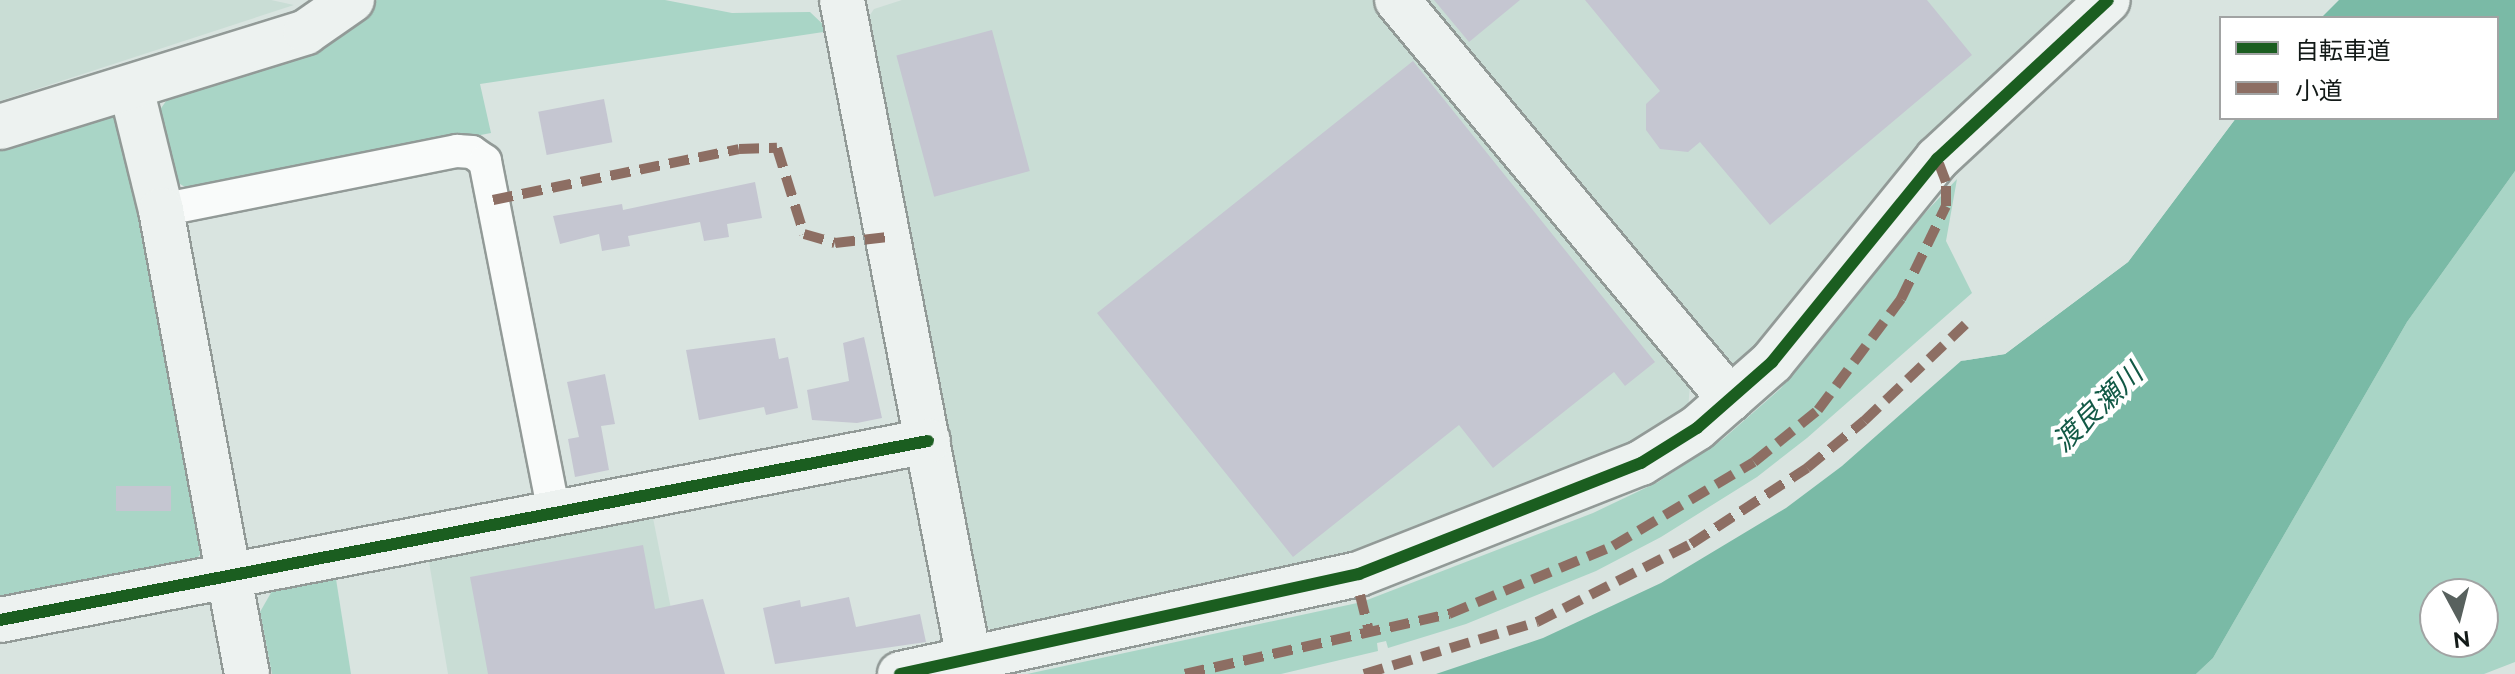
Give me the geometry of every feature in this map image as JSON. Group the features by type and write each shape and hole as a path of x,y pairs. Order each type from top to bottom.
{"street":[{"path":"0,127 306,32 352,0"},
{"path":"842,0 969,659"},
{"path":"1397,0 1730,399"},
{"path":"900,674 1359,574 1422,554 1641,463 1730,399 1802,329 1937,159 2108,0"},
{"path":"131,88 161,210 247,674"},
{"path":"161,210 457,151 472,152 485,161 554,514"},
{"path":"0,620 928,441"}],"shaded area":[{"path":"0,0 271,0 294,5 0,101"},
{"path":"377,0 665,0 732,13 810,12 830,31 480,84 491,133 190,190 170,178 157,114 171,94 363,14"},
{"path":"902,0 1374,0 1690,385 1688,410 1619,452 1323,564 997,635 979,620 864,24 874,9"},
{"path":"1416,0 2082,0 1740,365 1718,363"},
{"path":"104,113 125,123 206,546 193,564 0,602 0,146"},
{"path":"2515,171 2515,662 2484,674 2196,674 2213,658 2407,322"},
{"path":"1957,179 1946,241 1972,293 1807,438 1757,477 1661,537 1596,571 1466,624 1388,648 1386,641 1377,643 1378,651 1281,674 1027,674 1362,602 1593,513 1658,482 1723,439 1781,388 1893,247"},
{"path":"652,513 684,674 448,674 428,556"},
{"path":"336,579 351,674 272,674 260,612 272,591"}],"water":[{"name":"渡良瀬川","path":"2339,0 2515,0 2515,171 2407,322 2213,658 2196,674 1436,674 1543,638 1661,583 1786,508 1842,466 1961,361 2005,354 2128,262 2234,120 2499,120 2499,16 2323,16"}],"pier":[{"path":"2229,120 2234,120 2128,262 2005,354 1961,361 2004,350 2125,259"}],"building":[{"path":"1434,0 1520,0 1469,42"},
{"path":"1585,0 1927,0 1972,55 1770,225 1700,142 1688,152 1660,149 1646,130 1646,104 1660,91"},
{"path":"992,30 1030,171 934,197 896,56"},
{"path":"1413,61 1655,362 1625,386 1614,372 1493,468 1459,425 1293,557 1097,313"},
{"path":"604,99 612,142 547,155 538,112"},
{"path":"755,182 762,218 727,224 729,237 704,241 700,222 628,236 630,246 602,251 599,234 560,244 553,216 622,204 623,210"},
{"path":"864,337 882,418 857,423 812,420 807,390 849,381 843,343"},
{"path":"775,338 779,359 788,357 798,408 766,415 764,407 699,420 686,350"},
{"path":"605,374 615,424 601,426 609,470 575,477 568,439 579,437 567,382"},
{"path":"116,486 171,486 171,511 116,511"},
{"path":"643,545 655,609 703,599 725,674 488,674 470,577"},
{"path":"849,597 856,627 920,614 926,642 775,664 763,608 800,600 801,607"}],"marked path":[{"path":"493,200 739,149 777,148 804,234 835,243 888,237"},
{"path":"1185,674 1449,614 1613,546 1754,462 1818,410 1901,299 1946,206 1946,182 1937,159"},
{"path":"1364,674 1537,622 1691,544 1807,468 1864,421 1971,319"},
{"path":"1360,595 1370,635"}],"cycle path":[{"path":"900,674 1359,574 1641,463 1697,428 1772,362 1937,159 2108,0"},
{"path":"0,620 928,441"}]}
